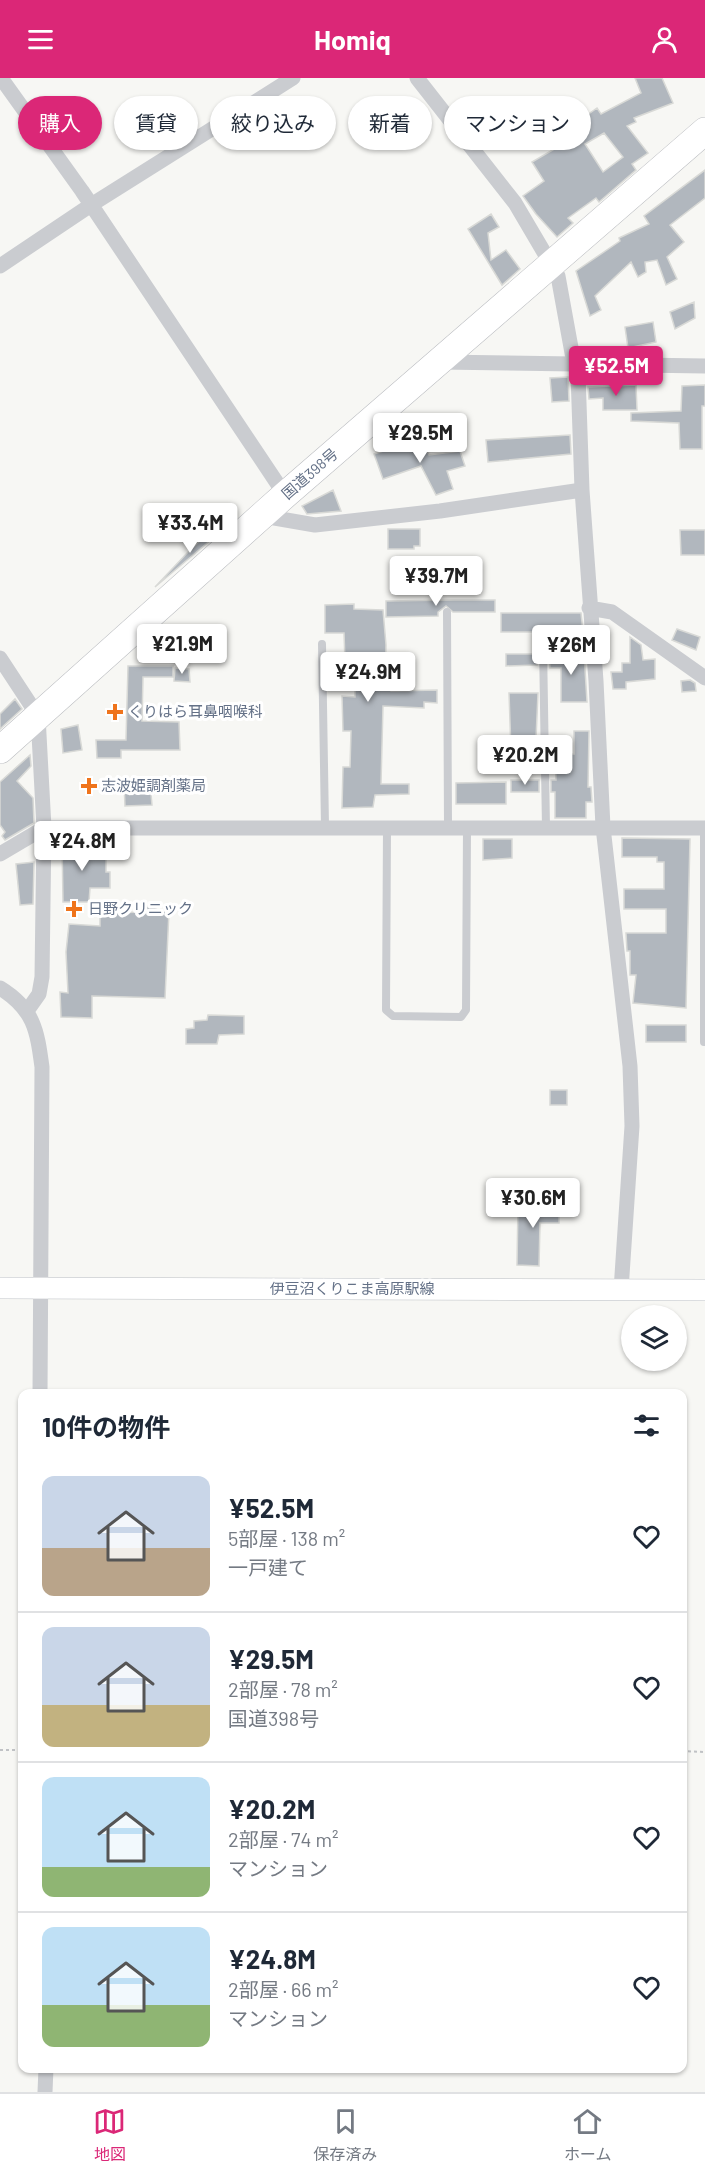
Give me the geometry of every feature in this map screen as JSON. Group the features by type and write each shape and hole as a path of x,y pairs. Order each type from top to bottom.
{"highway":[{"name":"国道398号","path":"0,750 285,495 705,131"}],"main road":[{"name":"伊豆沼くりこま高原駅線","path":"0,1288 705,1290"}],"street":[{"path":"1,78 91,205 285,495"},
{"path":"0,266 91,205 293,78"},
{"path":"417,78 515,203 552,263 558,276 574,364 579,374 582,490 596,681 603,827 631,1078 632,1126 621,1290"},
{"path":"438,362 705,366"},
{"path":"263,516 315,525 440,511 582,490"},
{"path":"589,608 612,612 705,678"},
{"path":"0,658 38,716 44,828 42,977 39,994 27,1011"},
{"path":"0,854 44,828 467,826 546,830 603,827 704,828"},
{"path":"0,988 19,1000 27,1011 38,1039 42,1068 40,1389"},
{"path":"45,2092 46,2073"}],"lane":[{"path":"447,612 448,826"},
{"path":"322,644 325,826"},
{"path":"543,645 546,830"},
{"path":"387,826 386,1010 393,1017 460,1017 466,1010 467,826"},
{"path":"704,828 704,1042"}],"path":[{"path":"0,1750 18,1750"},
{"path":"687,1751 705,1752"}],"building":[{"path":"635,78 662,78 673,103 634,118 636,122 627,126 648,153 632,164 636,170 599,202 596,198 568,218 573,223 557,237 523,196 544,181 532,162 553,150 589,150 603,172 623,157 604,133 591,141 591,112 597,108 601,114 641,93"},
{"path":"705,170 705,198 670,225 684,242 667,257 677,279 666,285 657,260 645,262 646,272 638,277 631,262 595,296 601,310 590,316 576,271 620,241 619,238 649,224 644,216"},
{"path":"491,214 499,227 488,233 491,260 506,250 520,269 502,285 468,229"},
{"path":"694,302 695,318 675,329 670,312"},
{"path":"653,322 656,342 628,348 625,327"},
{"path":"568,377 569,401 552,402 550,378"},
{"path":"636,385 637,410 603,410 603,398 589,399 588,387"},
{"path":"705,385 705,406 702,406 702,449 680,449 679,423 631,421 631,413 681,411 682,386"},
{"path":"570,435 571,454 488,462 486,440"},
{"path":"421,439 429,455 460,451 465,466 447,471 453,489 436,495 421,466 383,479 374,454"},
{"path":"333,490 341,511 307,514 302,506"},
{"path":"388,529 420,529 420,546 414,546 414,549 388,549"},
{"path":"680,530 705,530 705,555 681,555"},
{"path":"207,534 212,539 155,587 188,552"},
{"path":"495,600 495,612 453,612 446,606 438,612 438,616 386,617 386,601"},
{"path":"354,604 354,609 383,610 386,645 385,679 390,679 391,691 437,690 437,703 424,702 424,708 383,706 381,784 409,784 409,794 375,795 373,807 342,808 343,767 350,767 351,731 343,731 342,696 355,697 355,685 365,685 361,662 345,661 344,633 325,633 325,605"},
{"path":"501,613 581,613 583,632 501,632"},
{"path":"677,629 700,637 696,650 672,640"},
{"path":"630,637 641,645 643,660 655,659 655,679 626,682 626,689 613,689 611,672 622,672 622,663 630,663"},
{"path":"584,653 587,702 561,702 561,668 550,668 549,654"},
{"path":"506,654 537,654 537,665 506,666"},
{"path":"128,666 173,666 173,677 143,677 142,721 179,722 180,750 121,750 121,758 97,758 96,740 126,740"},
{"path":"175,668 189,669 190,682 174,681"},
{"path":"690,680 695,683 696,691 682,692 681,681"},
{"path":"509,693 538,693 536,739 539,739 539,751 511,751"},
{"path":"15,699 22,709 0,729 0,714"},
{"path":"78,725 82,750 63,753 61,729"},
{"path":"574,731 589,731 588,787 591,787 592,802 586,802 586,818 555,818 555,792 551,792 551,780 556,780 555,754 574,754"},
{"path":"30,755 31,766 17,781 33,798 34,823 5,840 2,836 5,832 0,825 0,782"},
{"path":"511,780 539,780 539,792 511,792"},
{"path":"506,782 506,804 456,804 456,783"},
{"path":"150,783 152,805 125,806 124,784"},
{"path":"622,838 690,839 686,1008 633,1003 636,975 630,975 630,951 627,951 626,933 666,933 666,909 624,909 624,889 664,889 664,862 657,862 657,857 622,857"},
{"path":"483,839 512,839 512,858 483,860"},
{"path":"84,840 85,853 106,856 106,872 110,872 110,888 90,888 89,902 63,902 62,841"},
{"path":"34,862 33,904 20,905 16,864"},
{"path":"146,906 156,907 157,911 169,911 165,998 92,996 92,1018 61,1017 60,992 68,993 66,952 69,924 100,926 100,913 146,912"},
{"path":"208,1015 244,1016 244,1034 219,1035 217,1044 186,1044 186,1029 194,1028 194,1021 207,1020"},
{"path":"646,1025 686,1025 686,1042 646,1042"},
{"path":"550,1090 567,1090 567,1105 550,1105"},
{"path":"518,1202 559,1203 559,1223 540,1223 539,1266 517,1265"}],"place":[{"name":"くりはら耳鼻咽喉科","path":"115,712"},
{"name":"志波姫調剤薬局","path":"89,786"},
{"name":"日野クリニック","path":"74,909"}]}
